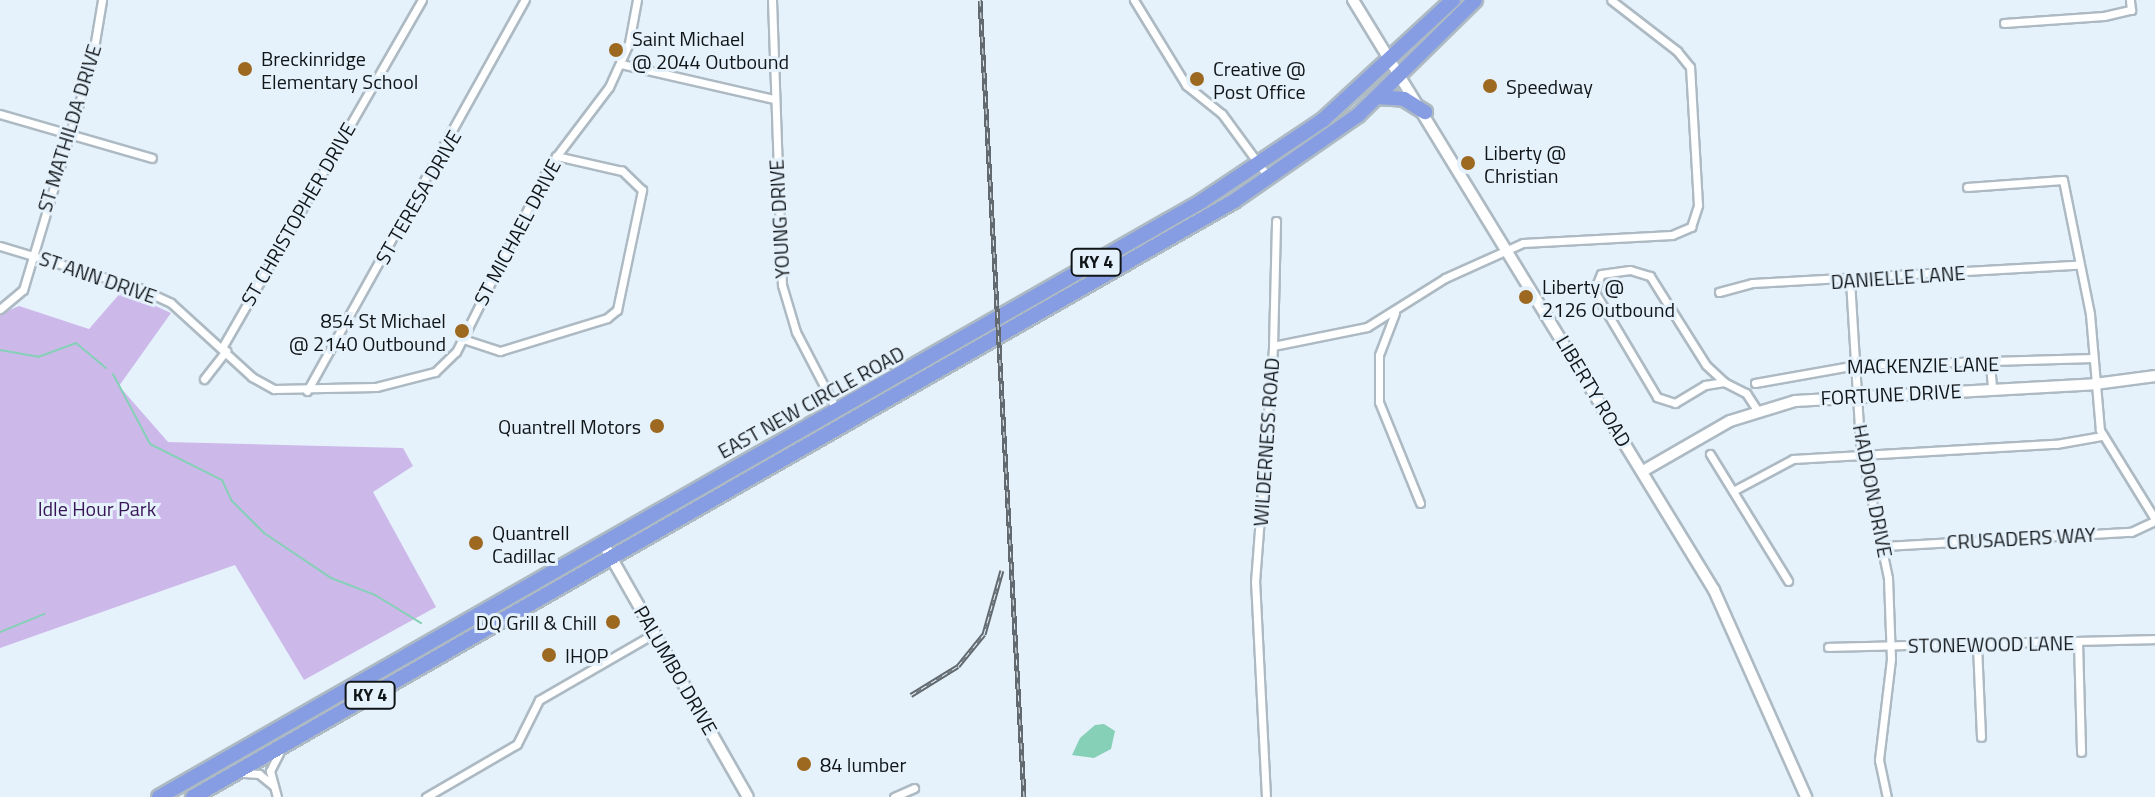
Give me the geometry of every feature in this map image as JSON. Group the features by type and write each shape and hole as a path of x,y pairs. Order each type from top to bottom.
{"highway":[{"name":"EAST NEW CIRCLE ROAD","path":"159,797 837,411 1259,165 1323,120 1453,0"},
{"name":"EAST NEW CIRCLE ROAD","path":"193,797 1270,179 1402,76 1475,0"},
{"path":"1377,97 1404,99 1425,112"}],"main road":[{"name":"LIBERTY ROAD","path":"1353,0 1510,250 1727,613 1806,797"},
{"name":"FORTUNE DRIVE","path":"1643,471 1711,430 1757,410 1858,394 2095,384 2155,376"},
{"name":"PALUMBO DRIVE","path":"603,543 748,797"}],"street":[{"name":"ST MATHILDA DRIVE","path":"0,309 23,290 31,254 92,60 102,0"},
{"name":"ST CHRISTOPHER DRIVE","path":"224,348 422,0"},
{"name":"ST TERESA DRIVE","path":"307,391 525,0"},
{"name":"ST MICHAEL DRIVE","path":"463,339 556,156 601,101 621,64 637,0"},
{"name":"YOUNG DRIVE","path":"772,0 782,285 796,332 845,425"},
{"path":"1134,0 1186,85 1222,114 1270,179"},
{"name":"WILDERNESS ROAD","path":"1266,797 1255,582 1273,346 1367,327 1396,312 1445,278 1523,243 1679,234 1695,220 1690,67 1611,0"},
{"path":"2004,23 2104,16 2131,10 2130,0"},
{"path":"621,64 774,99"},
{"path":"0,114 152,158"},
{"path":"463,339 500,351 607,318 617,310 642,190 622,171 556,156"},
{"path":"1967,187 2063,180 2090,314 2102,436 2155,520"},
{"path":"1273,346 1276,221"},
{"name":"ST ANN DRIVE","path":"0,246 162,298 263,384 307,391 376,387 425,376 447,364 463,339"},
{"name":"DANIELLE LANE","path":"1719,292 1752,283 1850,280 2078,265"},
{"path":"1724,382 1705,385 1675,403 1657,397 1599,304 1596,278 1607,272 1646,272 1706,365 1724,382 1746,393 1757,410"},
{"name":"HADDON DRIVE","path":"1850,280 1862,455 1885,546 1891,646 1879,741 1887,797"},
{"path":"1396,312 1379,355 1379,402 1420,503"},
{"path":"204,379 224,348"},
{"name":"MACKENZIE LANE","path":"1755,383 1856,365 1990,364 2093,358"},
{"path":"1990,364 1992,388"},
{"path":"1733,491 1793,459 2056,444 2102,436"},
{"path":"1710,454 1788,581"},
{"name":"CRUSADERS WAY","path":"1885,546 2131,532 2155,520"},
{"path":"426,797 517,744 539,700 655,633"},
{"name":"STONEWOOD LANE","path":"1828,647 2155,639"},
{"path":"2078,642 2081,752"},
{"path":"1977,645 1981,737"},
{"path":"277,797 271,763 288,742"},
{"path":"233,774 259,774 274,786"},
{"path":"894,797 914,788"}],"green space":[{"name":"Idle Hour Park","path":"122,291 171,313 119,386 168,442 403,448 413,466 373,492 436,607 304,680 235,565 0,648 0,314 19,306 89,329"}],"shaded area":[{"path":"1104,724 1115,731 1111,749 1094,758 1072,755 1080,738 1095,725"}],"waterway":[{"path":"0,350 38,357 76,343 106,368"},
{"path":"113,374 150,444 222,480 232,501 264,533 331,578 375,595 421,623"},
{"path":"0,632 44,614"}],"railway":[{"path":"980,0 1024,797"},
{"path":"911,695 958,666 984,634 1002,570"}],"place":[{"name":"Saint Michael @ 2044 Outbound","path":"616,50"},
{"name":"Breckinridge Elementary School","path":"245,69"},
{"name":"Creative @ Post Office","path":"1197,79"},
{"name":"Speedway","path":"1490,86"},
{"name":"Liberty @ Christian","path":"1468,163"},
{"name":"Liberty @ 2126 Outbound","path":"1526,297"},
{"name":"854 St Michael @ 2140 Outbound","path":"462,331"},
{"name":"Quantrell Motors","path":"657,426"},
{"name":"Quantrell Cadillac","path":"476,543"},
{"name":"DQ Grill & Chill","path":"613,622"},
{"name":"IHOP","path":"549,655"},
{"name":"84 lumber","path":"804,764"}]}
